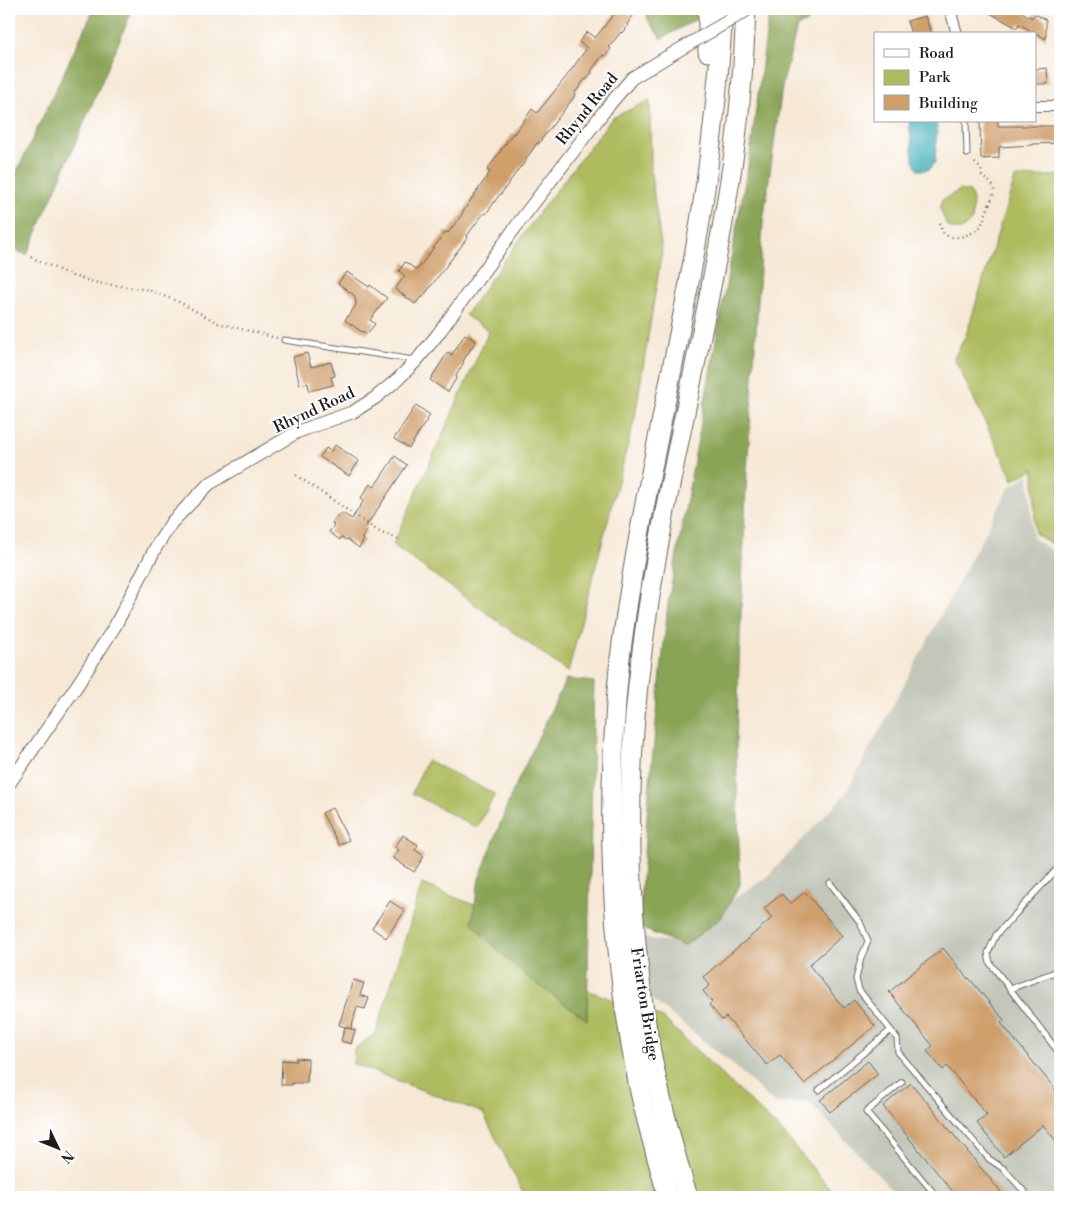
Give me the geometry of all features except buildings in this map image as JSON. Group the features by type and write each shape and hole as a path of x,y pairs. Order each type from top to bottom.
{"highway":[{"path":"703,203 708,9"},
{"path":"703,203 715,114 723,9"},
{"name":"Friarton Bridge","path":"688,1197 662,1104 642,1000 632,896 630,854 631,770 642,652 656,562 708,301 734,152 748,9"},
{"name":"Friarton Bridge","path":"668,1197 640,1092 625,1012 613,894 611,808 619,662 631,574 703,203"}],"street":[{"name":"Rhynd Road","path":"9,784 78,684 114,626 172,522 209,484 297,432 353,412 375,398 398,379 417,360 438,334 520,222 605,110 632,78 748,9"},
{"path":"953,9 951,13 956,32"},
{"path":"1036,106 1060,106"}],"lane":[{"path":"966,122 967,154"},
{"path":"284,340 417,360"},
{"path":"1060,866 996,935 988,953 990,963 1060,1054"},
{"path":"830,884 860,922 868,941 861,958 856,979 859,990 897,1038 898,1052 989,1160 1004,1169 1029,1197"},
{"path":"1010,989 1060,970"},
{"path":"819,1090 891,1030"},
{"path":"902,1082 866,1112 937,1197"},
{"path":"1055,1197 1060,1194"}],"path":[{"path":"940,223 942,231 946,235 957,237 978,230 994,193 995,188 992,183 982,177 981,169 967,154"},
{"path":"31,257 72,276 98,283 149,290 178,302 218,323 284,340"},
{"path":"296,475 381,533 400,539"}],"shaded area":[{"path":"1029,474 1033,538 1060,556 1060,1197 899,1197 808,1101 775,1104 730,1062 634,985 638,937 668,942 767,877 846,793 1009,488"}],"green space":[{"path":"94,9 133,9 27,255 9,248 9,188"},
{"path":"646,9 702,9 702,16 661,39 648,20"},
{"path":"785,9 831,9 797,27 782,87 763,222 746,488 736,741 740,885 721,918 684,946 638,927 668,603 750,154 768,20"},
{"path":"650,100 651,174 662,251 635,417 568,672 393,545 489,331 465,315 541,210 612,118"},
{"path":"1060,175 1060,550 1035,533 1034,469 1013,480 954,358 966,335 1015,178"},
{"path":"960,190 970,192 973,200 972,220 962,230 947,226 940,209 942,200"},
{"path":"566,679 594,682 587,1020 529,978 505,957 472,923 479,879 512,793"},
{"path":"427,760 495,794 477,828 412,793"},
{"path":"422,884 474,905 483,938 584,989 663,1018 783,1133 837,1197 523,1197 524,1194 483,1113 353,1064 354,1049 376,1033"}],"water":[{"path":"909,122 936,122 935,162 928,170 918,170 913,160"}]}
